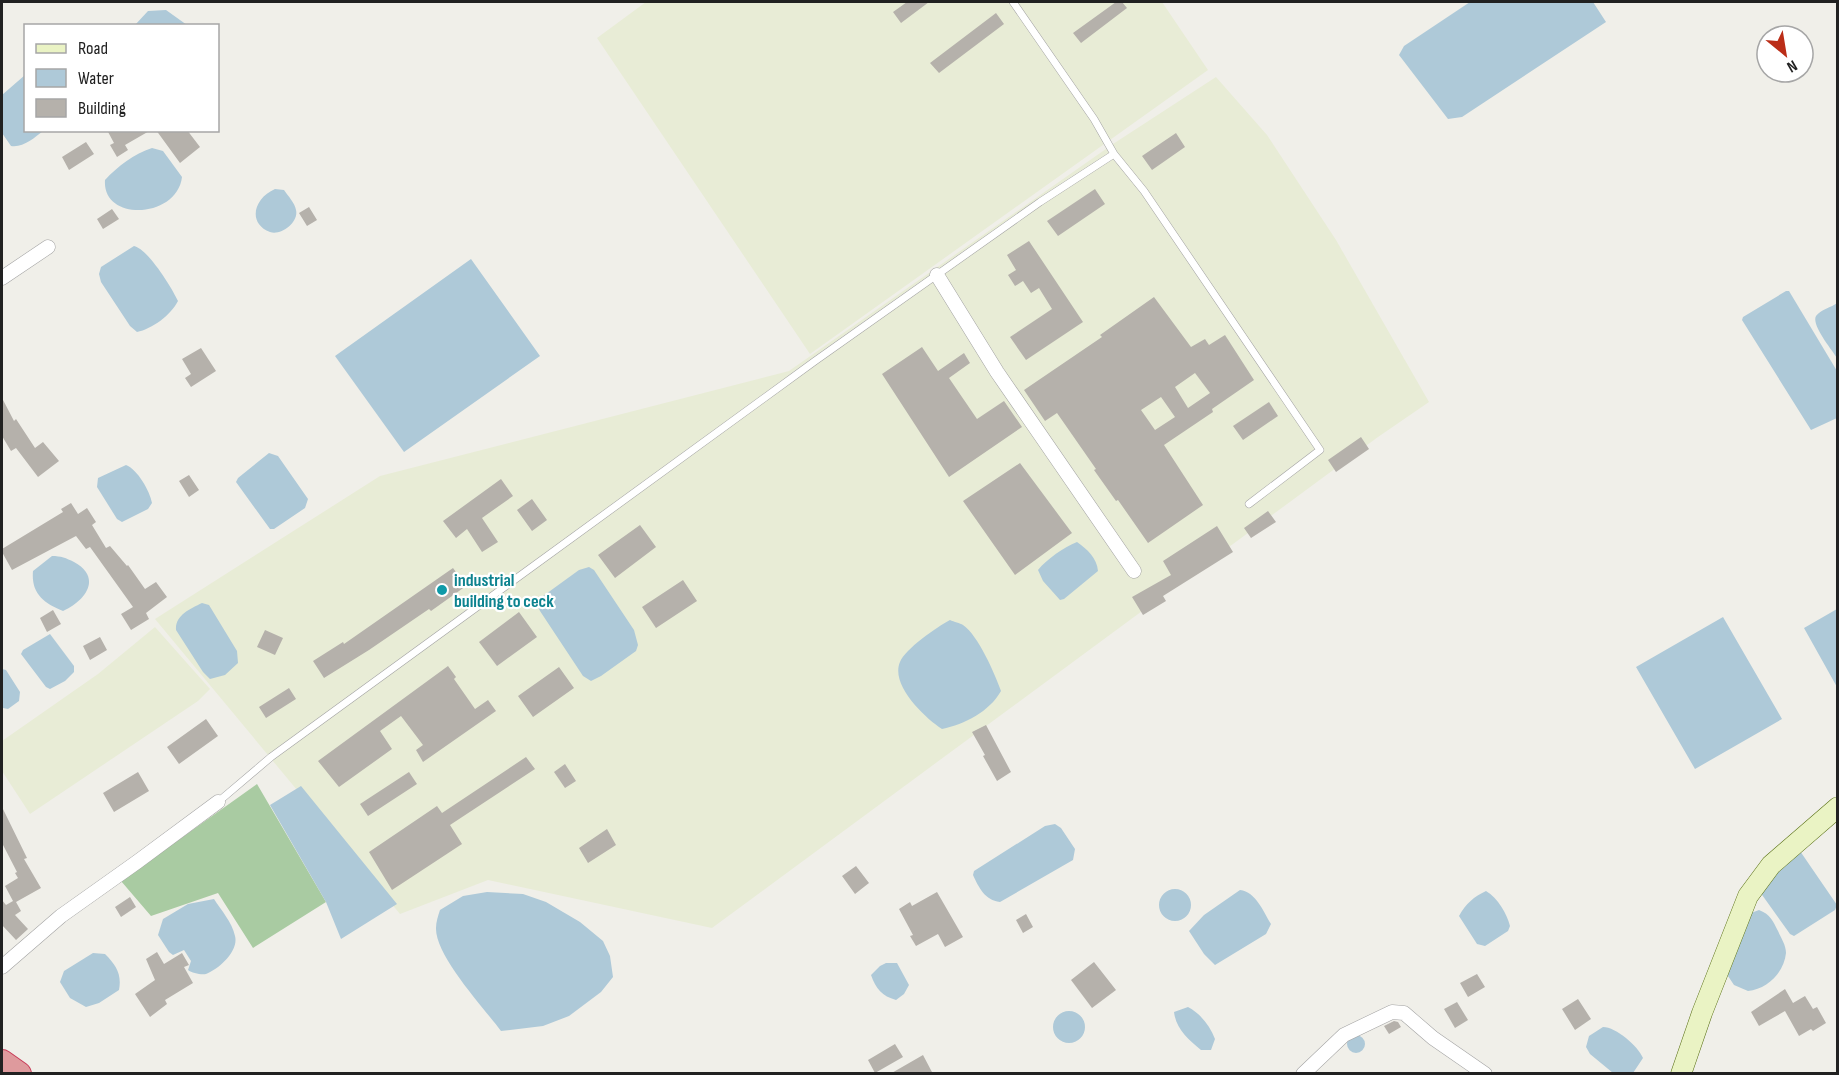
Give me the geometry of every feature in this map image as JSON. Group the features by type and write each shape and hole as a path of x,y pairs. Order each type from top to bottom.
{"highway":[{"path":"2,1062 19,1074"}],"street":[{"path":"2,278 48,247"},
{"path":"937,275 997,372 1134,571"},
{"path":"2,967 61,916 218,802"},
{"path":"1681,1074 1702,1013 1748,896 1771,865 1838,807"},
{"path":"1303,1074 1344,1035 1392,1012 1404,1013 1433,1038 1485,1074"}],"lane":[{"path":"1013,2 1094,119 1114,154 1144,191 1320,450 1249,504"},
{"path":"218,802 271,757 815,361 1114,154"}],"green space":[{"path":"646,2 1162,2 1208,70 810,354 597,38"},
{"path":"1216,77 1267,135 1336,240 1429,402 1378,437 712,928 488,880 400,914 155,619 380,476 789,371 1113,144"},
{"path":"155,627 210,689 198,701 30,814 2,771 2,741 98,674"},
{"path":"257,784 326,902 253,948 218,893 151,916 121,881"}],"water":[{"path":"1470,2 1593,2 1606,22 1462,117 1448,119 1399,55 1404,46"},
{"path":"166,10 186,24 136,24 148,11"},
{"path":"24,76 24,132 42,132 24,144 11,146 2,133 2,95"},
{"path":"152,148 163,151 182,177 177,191 167,201 155,207 140,210 127,209 115,203 107,194 105,180 127,161"},
{"path":"275,189 284,190 294,205 296,215 288,227 274,233 258,223 256,210 262,198"},
{"path":"134,246 152,261 178,301 161,321 137,332 130,326 101,282 99,274 101,267"},
{"path":"471,259 540,356 404,452 335,356"},
{"path":"1789,291 1837,371 1837,418 1811,430 1742,320 1743,317"},
{"path":"1837,303 1837,358 1819,331 1815,320 1823,310"},
{"path":"269,453 278,456 308,499 305,508 274,529 270,529 236,482"},
{"path":"126,465 142,481 152,503 148,509 122,522 117,519 97,487 98,478"},
{"path":"1077,542 1091,554 1098,571 1060,600 1043,581 1038,570 1056,554"},
{"path":"52,556 74,562 88,575 88,589 84,595 63,611 44,601 34,585 33,571"},
{"path":"589,567 594,570 634,630 638,645 636,651 591,681 583,676 537,605 539,599 579,570"},
{"path":"202,603 209,605 237,651 238,663 225,675 210,679 176,630 181,616"},
{"path":"1837,609 1837,687 1804,628"},
{"path":"1723,617 1782,719 1695,769 1636,667"},
{"path":"950,620 969,630 990,665 1001,691 990,705 976,716 942,729 911,700 904,690 898,671 900,662 908,651"},
{"path":"50,634 74,666 74,672 65,681 50,689 46,687 21,654 23,650"},
{"path":"2,669 6,670 20,692 19,701 8,709 2,706"},
{"path":"301,786 397,904 341,939 326,902 270,805"},
{"path":"1055,824 1061,828 1075,849 1073,860 1000,902 986,896 975,880 974,871 1045,826"},
{"path":"1800,851 1837,905 1835,910 1794,936 1790,934 1760,892 1761,887"},
{"path":"1175,889 1186,894 1191,905 1186,916 1175,921 1164,916 1159,905 1164,894"},
{"path":"1240,890 1255,898 1271,924 1266,934 1215,965 1204,954 1189,931 1204,915"},
{"path":"1486,891 1501,907 1510,926 1508,931 1485,946 1477,944 1459,916 1464,907"},
{"path":"487,892 523,894 546,902 580,922 603,941 610,956 613,977 601,992 569,1016 543,1026 501,1031 443,953 436,928 440,910 463,896"},
{"path":"214,899 231,926 235,936 234,948 217,968 206,974 197,974 188,970 191,961 184,950 173,955 158,935 163,919 188,904"},
{"path":"1759,910 1773,921 1786,953 1782,967 1773,979 1762,987 1748,991 1734,985 1724,970 1751,913"},
{"path":"93,953 105,954 115,966 120,979 119,990 99,1003 86,1007 70,998 60,982 64,971"},
{"path":"886,963 897,963 909,985 904,994 896,1000 880,991 871,975"},
{"path":"1188,1007 1201,1017 1215,1039 1211,1050 1201,1050 1187,1038 1177,1024 1174,1012"},
{"path":"1069,1011 1080,1016 1085,1027 1080,1038 1069,1043 1058,1038 1053,1027 1058,1016"},
{"path":"1603,1027 1620,1034 1640,1053 1643,1058 1633,1073 1613,1073 1590,1054 1586,1047 1589,1036"},
{"path":"1356,1035 1362,1038 1365,1044 1362,1050 1356,1053 1350,1050 1347,1044 1350,1038"}],"building":[{"path":"907,2 929,2 901,23 893,12"},
{"path":"1116,2 1122,2 1127,8 1081,43 1073,33"},
{"path":"996,13 1004,24 939,73 930,63"},
{"path":"108,132 148,132 125,145 128,150 117,157 110,145 114,143"},
{"path":"157,132 189,132 200,147 180,163"},
{"path":"1176,133 1185,147 1152,170 1142,156"},
{"path":"86,142 94,154 69,170 62,157"},
{"path":"1095,189 1105,204 1058,236 1047,221"},
{"path":"309,207 317,220 307,226 299,213"},
{"path":"112,209 119,219 103,229 97,219"},
{"path":"1029,241 1083,322 1026,360 1010,337 1052,309 1039,288 1031,293 1023,281 1015,286 1008,275 1016,270 1007,255"},
{"path":"1154,297 1191,347 1205,339 1209,345 1225,335 1254,380 1212,409 1213,412 1164,445 1203,505 1148,543 1094,470 1096,469 1057,413 1045,421 1024,390 1102,337 1100,335","holes":["1195,373 1210,393 1188,408 1175,387","1161,397 1175,417 1155,430 1141,410"]},
{"path":"922,347 938,371 964,353 970,363 949,378 977,419 1004,401 1022,427 949,477 882,374"},
{"path":"201,348 216,371 191,387 185,378 191,374 182,359"},
{"path":"2,398 14,421 16,419 35,448 43,442 59,461 38,477 16,448 11,451 2,436"},
{"path":"1269,402 1278,416 1243,440 1233,426"},
{"path":"1361,437 1369,449 1336,472 1328,460"},
{"path":"1020,463 1072,533 1015,575 963,501"},
{"path":"189,475 199,490 189,497 179,481"},
{"path":"501,479 513,496 482,518 498,542 482,552 467,529 456,538 443,521"},
{"path":"532,499 547,520 532,531 517,510"},
{"path":"71,503 78,514 87,508 96,522 92,525 106,548 110,546 128,565 145,589 156,582 167,597 146,613 149,619 131,630 121,614 133,607 90,547 86,549 76,536 12,570 2,552 2,549 63,512 61,509"},
{"path":"1268,511 1276,522 1251,538 1244,528"},
{"path":"640,525 656,547 615,578 598,555"},
{"path":"1217,526 1233,552 1163,596 1166,601 1143,615 1132,597 1171,575 1163,561"},
{"path":"453,568 466,586 431,611 429,609 324,678 313,661 343,642 344,644"},
{"path":"683,580 697,601 656,628 642,607"},
{"path":"53,610 61,624 47,632 40,618"},
{"path":"519,612 537,637 497,666 479,642"},
{"path":"265,630 283,638 275,655 257,647"},
{"path":"100,637 107,650 90,660 83,646"},
{"path":"448,666 456,677 454,679 475,709 488,700 496,711 423,762 416,750 423,745 401,716 380,731 392,749 339,787 318,761"},
{"path":"559,667 574,688 533,717 518,696"},
{"path":"289,688 296,699 266,718 259,707"},
{"path":"206,719 218,736 179,764 167,747"},
{"path":"986,725 1011,772 997,781 972,732"},
{"path":"526,757 535,769 450,825 462,844 392,890 369,852 437,806 442,813"},
{"path":"565,764 576,781 565,788 554,772"},
{"path":"138,772 149,791 114,812 103,793"},
{"path":"409,772 417,784 368,816 360,804"},
{"path":"2,807 27,858 24,859 41,888 16,902 21,911 15,915 28,929 16,940 2,925 2,900 6,905 13,901 5,886 18,878 2,843"},
{"path":"607,829 616,845 588,863 579,848"},
{"path":"856,866 869,883 855,894 842,876"},
{"path":"937,892 963,937 945,947 938,934 916,946 910,936 913,935 899,909 910,902 912,906"},
{"path":"130,897 136,907 121,917 115,907"},
{"path":"1026,914 1033,927 1023,933 1016,920"},
{"path":"157,952 164,964 182,953 189,965 184,967 193,983 165,1000 167,1004 150,1017 135,994 155,980 146,959"},
{"path":"1094,962 1116,990 1092,1008 1071,980"},
{"path":"1477,974 1485,987 1468,997 1460,983"},
{"path":"1785,989 1793,1003 1805,996 1813,1009 1817,1007 1826,1023 1799,1036 1785,1011 1759,1026 1751,1012"},
{"path":"1578,999 1591,1019 1575,1030 1562,1009"},
{"path":"1457,1002 1468,1020 1455,1028 1444,1009"},
{"path":"1394,1021 1398,1022 1401,1027 1389,1034 1384,1026"},
{"path":"895,1044 903,1057 875,1073 868,1060"},
{"path":"923,1055 933,1074 890,1074"}],"place":[{"name":"industrial building to ceck","path":"442,590"}]}
